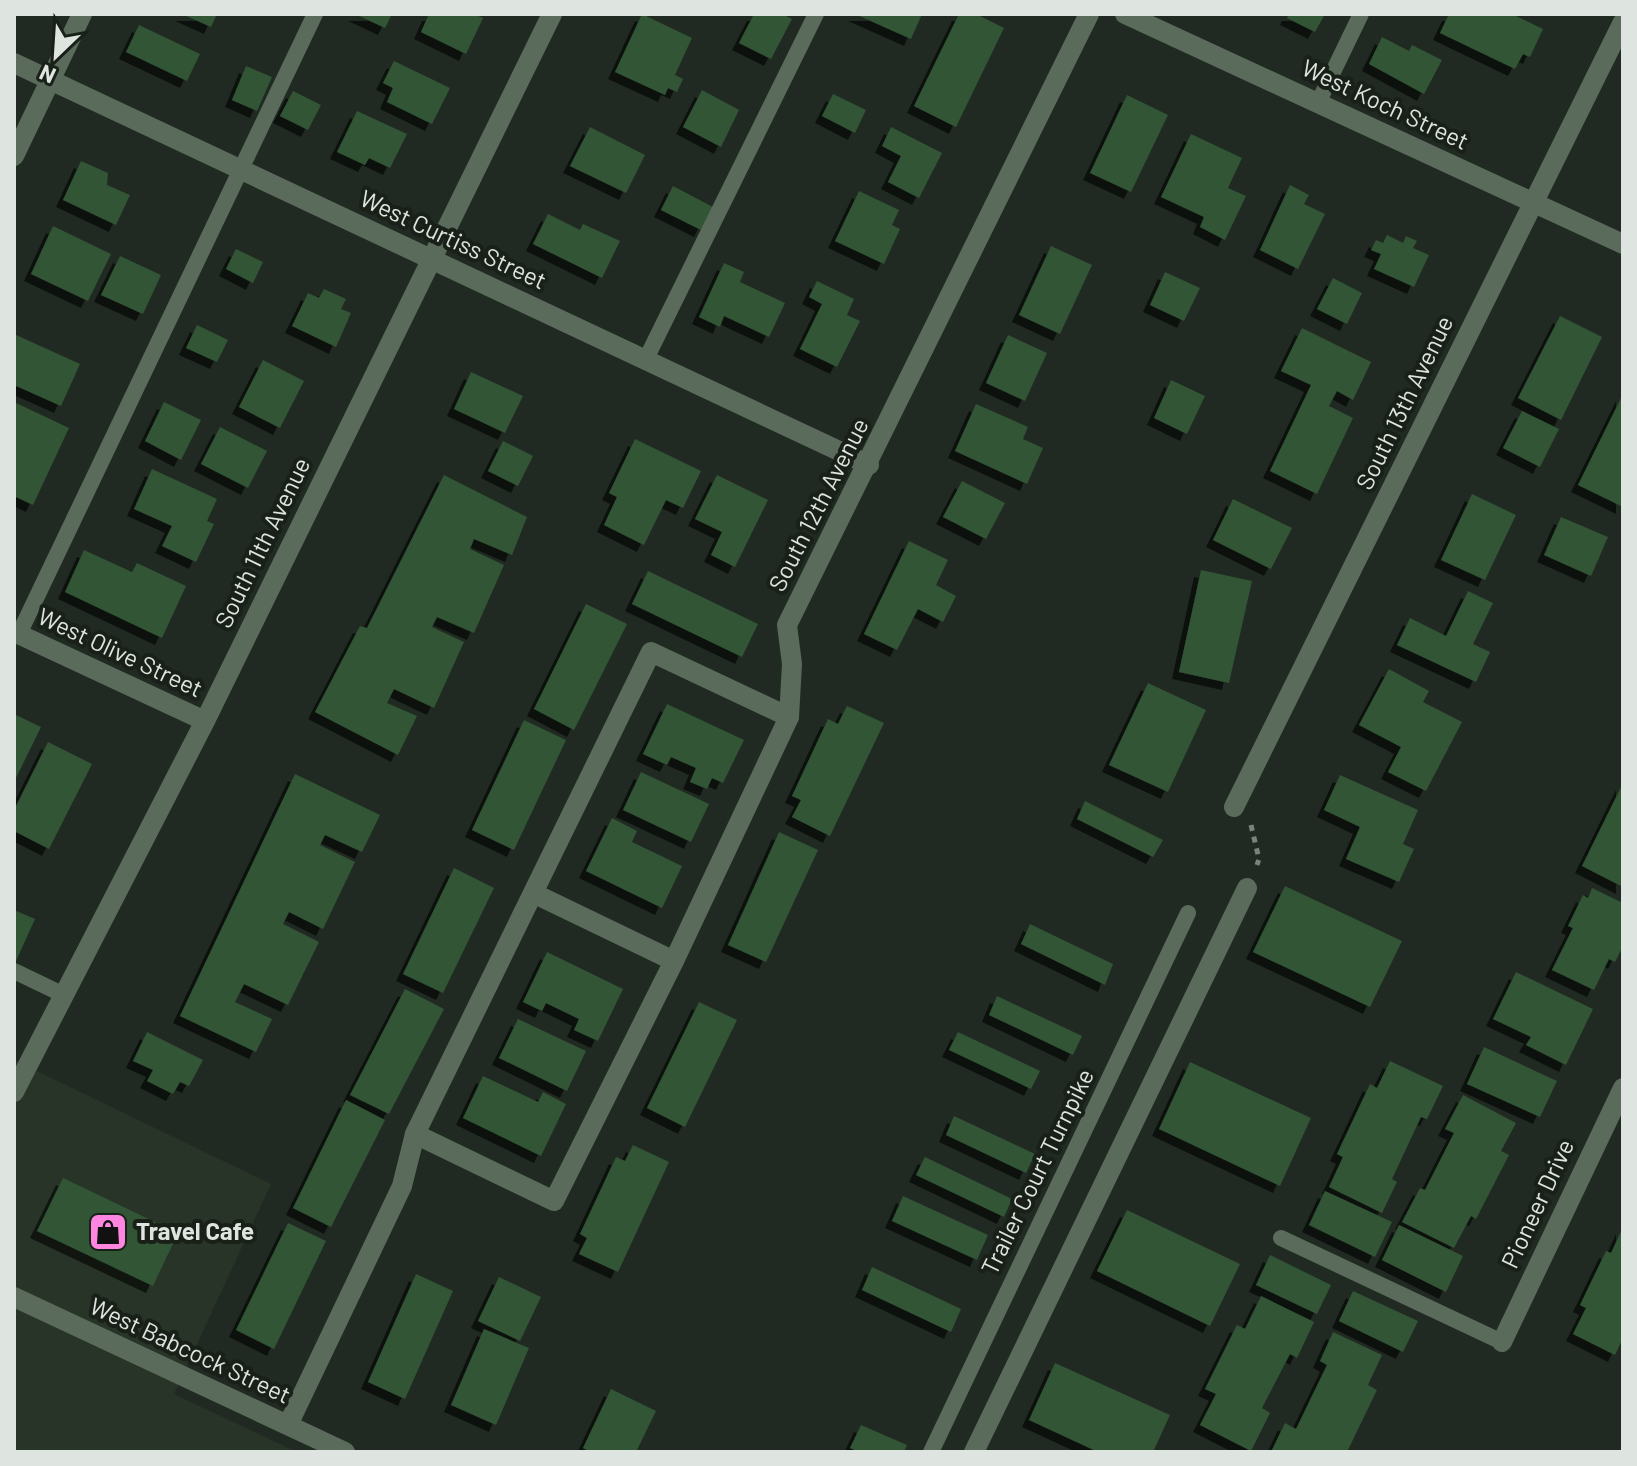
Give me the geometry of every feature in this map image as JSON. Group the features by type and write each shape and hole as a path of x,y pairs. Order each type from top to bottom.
{"street":[{"path":"14,156 82,14"},
{"name":"South 11th Avenue","path":"14,1092 205,721 552,14"},
{"name":"South 12th Avenue","path":"415,1134 554,1201 674,961 789,717 792,664 787,625 869,465 1089,14"},
{"name":"West Koch Street","path":"1125,14 1623,244"},
{"name":"South 13th Avenue","path":"1234,807 1623,22"},
{"name":"West Curtiss Street","path":"14,63 869,465"},
{"name":"West Olive Street","path":"16,633 205,721"},
{"path":"288,1425 402,1186 415,1134 651,652 789,717"},
{"path":"974,1452 1247,888"},
{"path":"535,894 674,961"},
{"name":"Pioneer Drive","path":"1502,1342 1623,1088"},
{"name":"West Babcock Street","path":"14,1297 345,1452"}],"lane":[{"path":"16,633 315,14"},
{"path":"646,359 816,14"},
{"path":"1318,103 1361,14"},
{"name":"Trailer Court Turnpike","path":"931,1452 1188,913"},
{"path":"14,971 64,995"},
{"path":"1281,1238 1502,1342"}],"path":[{"path":"1234,807 1252,825 1259,859 1247,888"}],"shaded area":[{"path":"14,1060 271,1184 174,1394 297,1452 14,1452"}],"building":[{"path":"182,14 217,14 211,27"},
{"path":"355,14 392,14 385,28"},
{"path":"429,14 474,14 483,18 466,54 421,32"},
{"path":"642,14 692,38 675,75 683,79 677,92 668,88 665,95 615,72"},
{"path":"754,14 782,14 792,19 771,59 739,43"},
{"path":"855,14 922,14 911,39"},
{"path":"959,14 976,14 1004,28 956,127 914,106"},
{"path":"1289,14 1325,14 1315,32 1287,18"},
{"path":"1449,14 1512,14 1543,29 1530,57 1523,54 1515,69 1440,33"},
{"path":"139,25 200,54 187,81 126,52"},
{"path":"1382,37 1409,51 1412,45 1442,60 1424,94 1369,64"},
{"path":"394,61 450,88 432,124 387,102 393,88 383,83"},
{"path":"246,66 272,77 257,111 232,100"},
{"path":"702,90 739,110 721,147 683,127"},
{"path":"293,91 321,105 308,130 280,116"},
{"path":"833,94 866,110 855,133 822,116"},
{"path":"1127,95 1168,115 1131,192 1090,173"},
{"path":"357,111 407,134 390,168 369,158 365,165 337,152"},
{"path":"590,127 645,155 626,193 570,166"},
{"path":"891,127 942,153 919,198 888,182 901,156 882,146"},
{"path":"1191,134 1242,158 1228,188 1246,196 1225,240 1200,227 1204,217 1161,197"},
{"path":"81,161 108,173 107,185 130,195 116,225 63,200"},
{"path":"1290,185 1309,195 1304,204 1325,214 1298,269 1260,250"},
{"path":"673,186 713,207 701,230 661,210"},
{"path":"859,191 899,210 892,225 900,229 884,264 835,241"},
{"path":"548,214 580,230 583,224 620,241 602,278 533,244"},
{"path":"53,226 111,254 88,301 31,274"},
{"path":"1387,235 1403,243 1406,236 1417,241 1413,248 1429,255 1414,287 1374,269 1381,254 1371,250 1376,240 1383,243"},
{"path":"1051,246 1092,265 1060,334 1019,315"},
{"path":"236,249 263,262 253,283 226,269"},
{"path":"120,256 161,275 143,314 101,295"},
{"path":"724,263 744,272 740,282 785,303 769,337 724,316 720,327 699,317"},
{"path":"1165,272 1200,288 1184,321 1150,305"},
{"path":"1333,278 1362,293 1347,324 1317,309"},
{"path":"817,281 854,299 847,315 860,321 837,367 800,349 822,304 809,297"},
{"path":"324,289 346,299 341,309 351,313 336,347 292,326 308,293 319,298"},
{"path":"1560,316 1602,337 1561,420 1518,398"},
{"path":"197,325 228,340 217,362 186,348"},
{"path":"1302,328 1371,362 1353,400 1337,391 1329,406 1353,418 1317,494 1270,471 1311,385 1281,371"},
{"path":"14,334 80,364 61,406 14,385"},
{"path":"1008,335 1047,353 1025,401 986,383"},
{"path":"263,360 304,381 280,428 239,407"},
{"path":"471,372 523,396 505,433 454,409"},
{"path":"1171,380 1205,396 1187,434 1154,418"},
{"path":"1623,394 1623,507 1578,485"},
{"path":"14,402 69,428 33,505 14,496"},
{"path":"164,402 201,420 181,460 145,441"},
{"path":"976,404 1028,427 1023,439 1043,448 1027,484 955,451"},
{"path":"1522,411 1559,429 1540,467 1503,448"},
{"path":"220,427 267,451 248,488 201,464"},
{"path":"635,439 701,471 683,508 666,500 644,545 604,525 617,497 609,493"},
{"path":"503,441 533,456 518,486 488,471"},
{"path":"152,469 217,499 207,521 214,524 196,562 162,546 172,526 134,509"},
{"path":"444,475 527,517 512,555 474,539 470,549 504,565 474,633 437,617 432,627 464,642 434,708 394,689 387,703 417,716 398,755 315,712 360,626 367,628"},
{"path":"717,475 768,500 735,567 711,555 722,532 695,519"},
{"path":"962,481 1005,503 986,539 943,517"},
{"path":"1472,494 1516,515 1485,580 1441,560"},
{"path":"1233,499 1292,528 1271,569 1213,540"},
{"path":"1561,517 1608,537 1591,576 1544,555"},
{"path":"909,541 948,560 936,585 956,596 943,622 918,609 897,650 864,634"},
{"path":"84,550 132,572 137,563 186,586 162,638 65,592"},
{"path":"1201,570 1252,581 1229,683 1179,672"},
{"path":"648,571 758,624 742,657 632,604"},
{"path":"1468,591 1493,603 1473,644 1490,652 1476,682 1397,645 1410,618 1446,636"},
{"path":"586,604 627,624 574,730 534,709"},
{"path":"1389,669 1429,691 1423,702 1462,722 1426,791 1388,772 1401,747 1359,725"},
{"path":"1148,683 1206,710 1168,792 1109,765"},
{"path":"667,704 744,740 723,783 712,778 707,789 690,782 696,768 671,757 667,765 643,754"},
{"path":"847,706 884,723 830,836 792,817 801,800 792,796 828,719 838,724"},
{"path":"14,714 41,727 14,782"},
{"path":"524,720 566,740 514,850 472,830"},
{"path":"48,742 92,764 49,849 14,831 14,810"},
{"path":"641,772 709,804 691,842 623,810"},
{"path":"295,774 380,815 362,852 325,835 320,845 355,862 323,929 289,912 283,924 319,942 288,1005 244,984 235,1002 272,1019 256,1052 180,1016"},
{"path":"1340,775 1418,810 1403,844 1414,849 1399,882 1346,859 1360,827 1324,810"},
{"path":"1623,783 1623,887 1582,866"},
{"path":"1085,801 1163,840 1153,857 1077,819"},
{"path":"612,818 637,831 632,842 682,866 662,908 586,871"},
{"path":"779,832 818,850 766,962 728,945"},
{"path":"454,868 494,888 443,993 403,974"},
{"path":"1285,886 1402,941 1370,1007 1253,952"},
{"path":"1592,888 1623,903 1623,946 1615,962 1609,959 1594,990 1552,970 1573,928 1568,926 1583,895 1588,898"},
{"path":"14,910 35,919 16,961 14,960"},
{"path":"1030,924 1113,964 1105,985 1021,944"},
{"path":"547,952 623,989 598,1041 574,1030 579,1019 546,1003 542,1011 523,1002"},
{"path":"1516,972 1593,1009 1566,1065 1526,1045 1531,1037 1493,1019"},
{"path":"405,989 444,1009 389,1114 350,1095"},
{"path":"997,996 1082,1036 1073,1055 989,1015"},
{"path":"699,1002 737,1020 685,1127 647,1108"},
{"path":"518,1019 586,1051 567,1091 499,1058"},
{"path":"147,1032 203,1060 189,1086 180,1082 173,1094 147,1081 153,1070 133,1061"},
{"path":"958,1032 1040,1071 1031,1089 949,1050"},
{"path":"1484,1047 1557,1081 1540,1117 1467,1084"},
{"path":"1390,1061 1443,1086 1427,1119 1421,1117 1392,1179 1397,1182 1382,1213 1329,1187 1343,1157 1337,1154 1370,1084 1377,1088"},
{"path":"1190,1062 1311,1118 1280,1186 1159,1129"},
{"path":"483,1076 538,1102 543,1092 566,1104 541,1156 463,1118"},
{"path":"1463,1095 1516,1123 1501,1151 1509,1155 1476,1219 1471,1216 1454,1248 1402,1222 1420,1188 1425,1190 1454,1133 1445,1129"},
{"path":"346,1100 385,1120 331,1227 293,1208"},
{"path":"954,1116 1035,1154 1026,1173 946,1135"},
{"path":"633,1145 669,1162 618,1272 579,1254 587,1238 580,1234 616,1157 625,1161"},
{"path":"925,1157 1012,1199 1004,1217 916,1175"},
{"name":"Travel Cafe","path":"63,1178 178,1233 153,1286 37,1231"},
{"path":"1325,1191 1392,1222 1375,1257 1309,1225"},
{"path":"903,1196 988,1235 977,1260 892,1221"},
{"path":"1127,1210 1240,1264 1210,1326 1097,1271"},
{"path":"288,1223 326,1241 274,1349 236,1330"},
{"path":"1399,1225 1463,1256 1446,1292 1382,1260"},
{"path":"1623,1227 1623,1338 1615,1355 1573,1334 1586,1308 1580,1305 1606,1251 1611,1253"},
{"path":"1270,1255 1331,1285 1317,1314 1256,1285"},
{"path":"872,1267 961,1309 951,1332 862,1290"},
{"path":"416,1274 453,1291 405,1399 368,1382"},
{"path":"499,1277 541,1297 520,1341 478,1321"},
{"path":"1353,1291 1418,1321 1403,1352 1339,1321"},
{"path":"1261,1296 1314,1322 1297,1358 1290,1354 1262,1408 1270,1413 1251,1451 1200,1425 1216,1394 1205,1389 1237,1325 1245,1329"},
{"path":"484,1329 529,1348 496,1425 451,1405"},
{"path":"1333,1332 1382,1355 1368,1385 1377,1390 1347,1452 1271,1452 1285,1423 1296,1429 1327,1365 1320,1361"},
{"path":"1055,1363 1170,1415 1153,1452 1098,1452 1029,1420"},
{"path":"611,1389 656,1411 636,1452 591,1452 583,1448"},
{"path":"861,1425 907,1445 904,1452 859,1452 850,1448"}],"place":[{"name":"Travel Cafe","path":"108,1232"}]}
